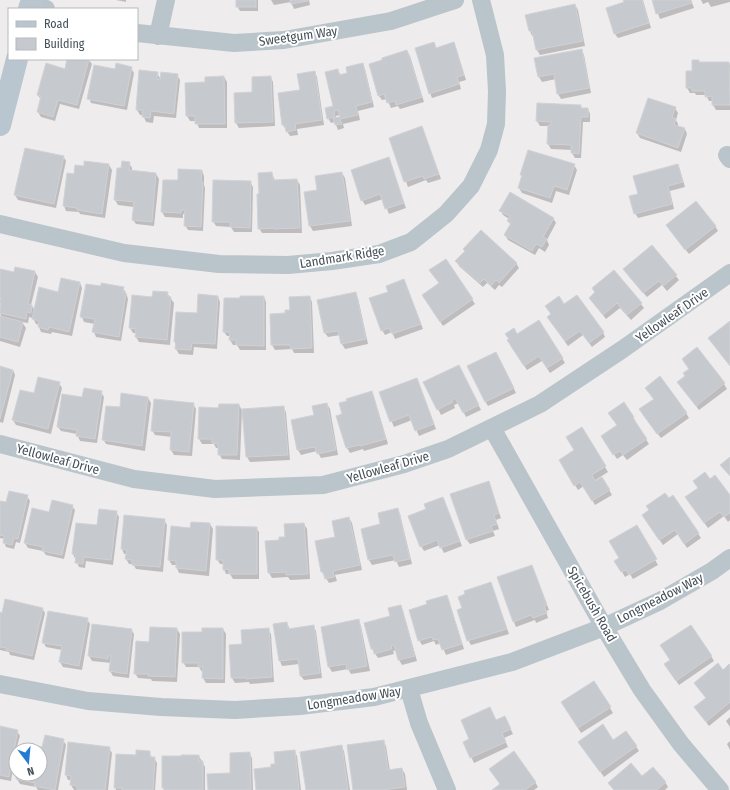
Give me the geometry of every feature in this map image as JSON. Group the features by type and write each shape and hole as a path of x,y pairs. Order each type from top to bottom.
{"street":[{"path":"158,36 166,0"},
{"name":"Sweetgum Way","path":"138,33 234,43 284,40 391,21 455,0"},
{"name":"Landmark Ridge","path":"0,224 124,253 219,264 288,265 332,261 378,254 411,242 446,214 471,186 489,150 496,124 497,90 494,56 481,0"},
{"path":"0,125 17,60"},
{"name":"Yellowleaf Drive","path":"0,444 134,479 215,489 324,485 404,464 448,449 540,404 623,349 730,273"},
{"name":"Spicebush Road","path":"492,428 604,627 642,690 681,744 720,790"},
{"name":"Longmeadow Way","path":"0,684 88,701 161,707 235,710 300,706 374,697 512,662 604,627 660,601 712,571 730,558"},
{"path":"409,689 419,723 447,790"}],"building":[{"path":"236,0 256,0 256,7 236,7"},
{"path":"290,0 308,0 308,1 291,4"},
{"path":"623,0 642,0 649,23 614,34 606,8 624,2"},
{"path":"652,0 691,0 692,3 656,14"},
{"path":"575,4 583,41 536,50 532,31 529,31 525,15"},
{"path":"434,42 436,48 454,42 464,75 457,77 459,84 429,94 415,48"},
{"path":"582,49 589,88 557,94 554,74 538,77 534,58"},
{"path":"407,50 422,97 396,105 395,101 387,103 384,94 378,96 369,64"},
{"path":"67,60 89,60 77,105 58,100 53,117 37,112 41,96 37,95 46,63 65,69"},
{"path":"692,60 699,60 699,62 729,62 730,105 712,105 712,96 705,97 705,91 692,91 692,88 686,88 686,71 692,71"},
{"path":"116,63 132,67 124,106 87,99 94,65 115,69"},
{"path":"363,63 372,102 356,106 358,115 340,119 342,124 335,125 333,118 340,117 338,110 334,111 335,117 327,119 325,108 333,106 325,72 338,69 339,75 347,73 346,67"},
{"path":"139,70 158,72 157,79 160,80 161,72 178,74 174,114 151,111 150,118 142,117 143,110 136,110"},
{"path":"315,71 322,120 295,124 296,130 286,132 285,125 282,125 278,93 300,90 297,74"},
{"path":"224,76 225,124 195,124 195,116 186,116 185,83 205,82 205,77"},
{"path":"271,76 273,122 235,123 234,93 252,92 252,77"},
{"path":"648,98 676,107 672,117 676,119 674,125 685,128 678,148 636,133"},
{"path":"537,103 581,105 581,108 588,108 588,117 581,117 579,154 571,153 571,145 547,144 548,125 551,125 551,122 536,121"},
{"path":"422,126 439,174 424,179 423,176 404,182 389,138"},
{"path":"25,148 64,156 54,204 14,195"},
{"path":"528,150 575,164 567,190 554,186 550,198 518,188 522,175 520,175"},
{"path":"389,157 404,203 385,209 380,194 361,201 351,170"},
{"path":"84,161 109,164 102,214 63,206 67,173 74,174 75,165 84,166"},
{"path":"122,161 130,162 129,170 156,173 152,222 132,220 134,202 114,200 117,168 121,168"},
{"path":"678,164 683,182 668,186 672,204 634,214 629,196 638,194 633,176"},
{"path":"178,169 202,170 201,182 203,182 201,227 184,226 185,210 181,210 181,213 161,212 163,180 178,180"},
{"path":"272,172 273,180 297,179 300,228 258,229 258,173"},
{"path":"342,172 350,221 309,226 304,192 317,190 315,176"},
{"path":"213,180 251,181 250,228 230,227 230,222 212,222"},
{"path":"510,192 554,218 543,237 547,239 542,247 536,244 532,251 504,235 511,223 507,221 510,216 499,211"},
{"path":"696,201 716,226 685,250 666,225"},
{"path":"481,230 517,263 499,283 496,280 491,286 484,279 480,283 455,261 465,251 463,249"},
{"path":"652,245 677,275 663,286 659,281 643,293 623,269"},
{"path":"446,259 473,299 440,322 422,295 439,283 429,270"},
{"path":"15,267 35,271 28,304 32,305 31,313 27,312 26,319 0,313 0,269 14,272"},
{"path":"614,270 642,303 627,315 617,303 603,315 589,298 595,292 592,288"},
{"path":"61,278 80,282 69,332 49,327 48,330 38,327 39,321 32,319 39,287 58,292"},
{"path":"404,279 421,324 392,334 389,328 381,331 369,298 388,292 386,286"},
{"path":"101,283 124,287 123,292 126,293 119,337 92,332 95,319 80,317 86,284 101,286"},
{"path":"153,291 168,292 167,296 171,297 167,340 135,337 136,329 129,328 132,295 152,297"},
{"path":"356,292 366,339 341,344 338,331 324,333 317,300"},
{"path":"198,294 218,296 215,344 192,343 191,350 175,349 176,312 197,313"},
{"path":"577,295 604,332 589,343 580,331 565,341 547,317 551,314 545,306 559,296 564,304"},
{"path":"240,296 264,296 264,346 236,345 236,340 229,340 230,332 223,332 224,298 240,298"},
{"path":"310,296 312,348 291,349 290,345 271,345 270,314 285,313 285,310 290,310 289,297"},
{"path":"0,316 23,322 18,342 0,337"},
{"path":"539,320 563,358 547,368 539,356 524,366 507,340 509,339 505,334 514,328 517,334"},
{"path":"730,321 730,366 708,338"},
{"path":"697,347 725,383 696,406 677,382 685,376 683,373 689,369 682,359"},
{"path":"496,352 514,388 485,402 467,366"},
{"path":"459,365 479,405 463,413 455,398 452,400 453,402 437,410 423,382"},
{"path":"0,366 13,370 0,419"},
{"path":"660,376 687,413 657,434 639,409 654,399 645,388"},
{"path":"38,377 60,382 48,429 12,420 20,390 34,393"},
{"path":"417,378 434,424 415,431 409,415 390,422 379,392"},
{"path":"84,388 102,391 95,439 76,436 77,430 57,427 62,394 82,397"},
{"path":"372,391 386,439 346,448 336,416 342,414 339,403 347,401 346,399"},
{"path":"121,393 148,397 142,446 102,440 106,406 120,407"},
{"path":"154,399 194,403 189,452 170,450 171,432 151,431"},
{"path":"624,402 647,439 623,455 620,451 613,455 601,436 617,425 608,413"},
{"path":"327,403 336,450 317,454 315,447 297,450 291,420 314,415 312,406"},
{"path":"219,404 239,404 237,455 218,455 218,444 212,443 212,439 198,439 199,407 218,408"},
{"path":"284,406 288,455 246,457 242,409"},
{"path":"582,427 606,466 592,475 595,481 602,477 610,490 592,501 580,482 574,486 559,460 574,450 566,437"},
{"path":"730,457 730,476 720,465"},
{"path":"705,472 710,479 715,475 730,495 730,513 724,517 720,512 704,523 685,497 698,488 693,481"},
{"path":"489,481 499,513 494,515 497,524 491,526 493,531 466,540 450,494"},
{"path":"9,491 28,495 18,539 14,538 12,545 3,543 4,536 0,535 0,501 6,502"},
{"path":"665,493 669,498 673,495 699,533 684,544 675,530 659,540 642,515 649,510 646,506"},
{"path":"443,497 460,541 440,548 437,540 420,547 408,516 426,509 424,504"},
{"path":"52,500 73,505 62,555 42,551 43,547 24,543 32,508 49,512"},
{"path":"398,508 410,559 395,562 393,555 368,560 361,529 380,524 378,513"},
{"path":"99,509 117,511 111,560 84,557 83,564 75,563 76,555 72,554 76,523 97,525"},
{"path":"124,515 165,519 160,567 132,565 132,560 125,559 127,550 121,549"},
{"path":"349,517 360,565 333,571 334,577 325,579 323,572 321,572 315,541 335,537 332,521"},
{"path":"191,522 210,523 206,571 176,568 176,561 168,560 171,526 190,528"},
{"path":"304,523 308,574 286,575 286,572 268,573 265,541 279,540 279,537 285,537 284,524"},
{"path":"637,525 657,559 629,575 626,570 621,572 614,561 619,558 609,541"},
{"path":"216,526 257,527 257,574 229,574 229,569 223,570 223,560 216,560"},
{"path":"532,565 547,605 544,606 547,613 533,618 531,615 513,622 497,577"},
{"path":"491,582 507,629 467,641 457,610 462,608 458,597 465,594 464,591"},
{"path":"447,595 462,644 442,650 438,639 433,640 432,637 418,641 409,610 427,604 426,601"},
{"path":"5,599 43,608 32,656 6,650 6,648 0,647 0,612 2,613"},
{"path":"401,605 415,656 398,660 394,645 391,646 392,649 374,654 373,649 371,649 364,623 390,616 388,608"},
{"path":"48,611 88,618 79,666 59,662 62,646 42,643"},
{"path":"359,619 367,666 347,670 346,664 328,667 321,627"},
{"path":"287,622 288,629 314,625 320,673 300,676 298,659 279,661 273,624"},
{"path":"92,624 132,629 127,674 109,671 111,656 108,656 108,659 88,656"},
{"path":"691,625 712,656 676,681 664,664 670,660 660,645"},
{"path":"150,627 177,628 175,677 134,674 136,641 149,642"},
{"path":"202,628 223,628 223,679 202,678 203,667 198,667 198,663 182,663 182,632 202,632"},
{"path":"269,628 272,677 246,679 231,678 229,645 242,644 241,630"},
{"path":"718,663 723,670 729,664 730,665 730,702 706,722 694,707 706,698 694,683"},
{"path":"594,681 611,707 578,728 561,702"},
{"path":"490,707 496,720 505,716 511,729 502,733 506,742 470,758 463,742 469,739 461,720"},
{"path":"603,724 613,740 626,731 637,746 600,772 578,742"},
{"path":"0,726 18,730 16,742 8,742 8,777 0,775"},
{"path":"45,735 64,739 55,790 34,786 35,783 30,782 48,782 48,742 43,742"},
{"path":"384,740 388,770 402,768 405,787 382,790 353,790 347,745"},
{"path":"68,742 110,747 105,790 77,790 77,786 70,785 71,776 65,775"},
{"path":"342,745 348,790 306,790 300,752"},
{"path":"136,750 150,751 150,757 155,757 153,790 122,790 122,788 114,788 116,754 136,755"},
{"path":"295,750 299,790 256,790 254,769 271,767 271,764 275,764 274,752"},
{"path":"514,751 536,782 525,790 492,790 500,784 489,769"},
{"path":"250,752 251,790 208,790 207,774 230,773 230,753"},
{"path":"199,755 199,761 203,761 203,790 164,790 164,788 162,788 162,756"},
{"path":"631,763 642,776 653,767 666,782 657,790 614,790 608,783"}]}
